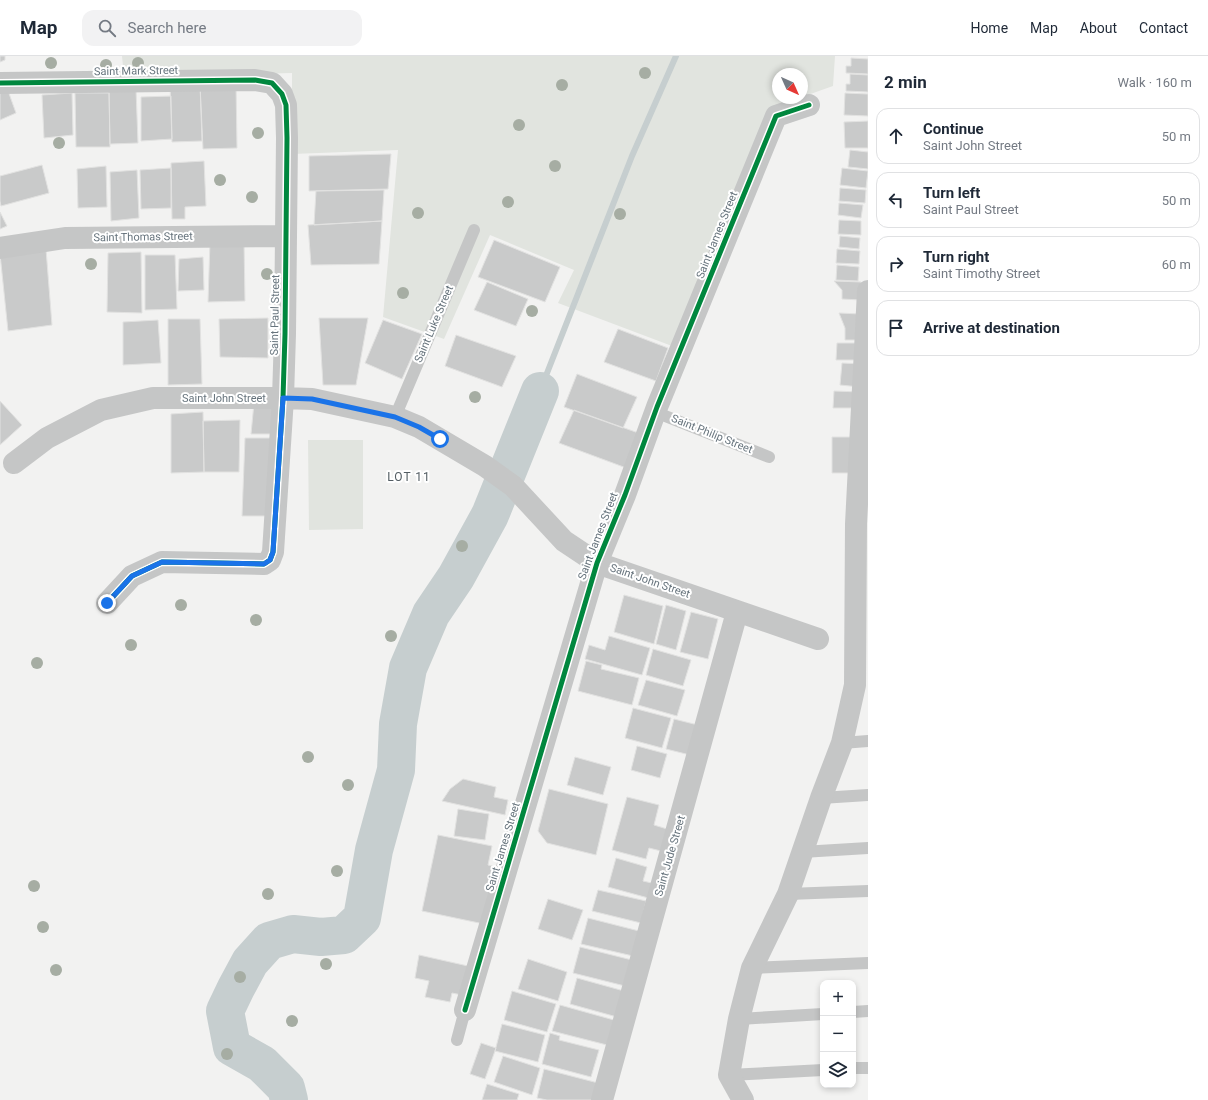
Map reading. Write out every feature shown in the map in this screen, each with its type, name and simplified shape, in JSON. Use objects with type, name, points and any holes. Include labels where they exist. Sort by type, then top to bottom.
[{"type":"street","name":"Saint Mark Street","points":[[0,83],[255,80],[272,83]]},
{"type":"street","name":"Saint Paul Street","points":[[107,603],[132,576],[162,562],[264,564],[270,560],[273,552],[283,398],[287,138],[286,105],[282,94],[272,83]]},
{"type":"street","name":"Saint James Street","points":[[465,1010],[597,562],[625,495],[655,412],[776,116],[809,105]]},
{"type":"street","name":"Saint Thomas Street","points":[[0,248],[65,238],[286,236]]},
{"type":"street","points":[[743,1100],[729,1075],[739,1019],[752,968],[788,894],[861,685],[862,524],[868,291]]},
{"type":"street","name":"Saint John Street","points":[[14,462],[47,438],[101,410],[153,398],[312,399],[395,417],[419,427],[486,466],[513,486],[564,541],[597,562],[818,639]]},
{"type":"street","name":"Saint Jude Street","points":[[602,1100],[737,612]]},
{"type":"lane","name":"Saint Luke Street","points":[[395,417],[474,230]]},
{"type":"lane","name":"Saint Philip Street","points":[[655,412],[769,457]]},
{"type":"lane","points":[[842,743],[868,741]]},
{"type":"lane","points":[[821,798],[868,795]]},
{"type":"lane","points":[[802,852],[868,848]]},
{"type":"lane","points":[[788,894],[868,891]]},
{"type":"lane","points":[[752,968],[868,963]]},
{"type":"lane","name":"Saint James Street","points":[[457,1040],[465,1010]]},
{"type":"lane","points":[[856,1012],[868,1011]]},
{"type":"lane","points":[[739,1019],[820,1014]]},
{"type":"lane","points":[[856,1068],[868,1068]]},
{"type":"lane","points":[[729,1075],[820,1070]]},
{"type":"shaded area","points":[[122,56],[835,56],[833,86],[808,95],[808,68],[772,68],[772,104],[795,104],[672,346],[558,303],[574,270],[490,235],[444,339],[383,317],[398,150],[292,154],[292,73],[124,77]]},
{"type":"shaded area","points":[[308,440],[363,440],[363,529],[309,530]]},
{"type":"building","points":[[0,56],[5,56],[5,60],[0,62]]},
{"type":"building","points":[[851,58],[868,59],[868,74],[846,73],[846,66],[851,66]]},
{"type":"building","points":[[850,74],[868,75],[868,92],[846,91],[846,84],[850,84]]},
{"type":"building","points":[[170,84],[200,84],[202,141],[172,142]]},
{"type":"building","points":[[200,84],[236,84],[237,148],[203,149]]},
{"type":"building","points":[[7,88],[16,113],[0,120],[0,91]]},
{"type":"building","points":[[136,89],[138,143],[110,144],[109,90]]},
{"type":"building","points":[[72,93],[73,135],[44,138],[42,95]]},
{"type":"building","points":[[75,93],[109,93],[110,147],[76,147]]},
{"type":"building","points":[[845,93],[868,94],[868,116],[844,115]]},
{"type":"building","points":[[171,96],[172,139],[141,141],[141,97]]},
{"type":"building","points":[[868,121],[868,148],[845,148],[844,122]]},
{"type":"building","points":[[850,150],[868,152],[868,169],[848,167]]},
{"type":"building","points":[[391,154],[388,189],[309,191],[309,156]]},
{"type":"building","points":[[204,161],[206,206],[185,207],[185,219],[172,219],[171,163]]},
{"type":"building","points":[[42,165],[49,193],[1,206],[0,176]]},
{"type":"building","points":[[106,166],[107,207],[78,208],[77,169]]},
{"type":"building","points":[[171,168],[171,208],[141,209],[140,170]]},
{"type":"building","points":[[842,168],[868,171],[866,188],[840,185]]},
{"type":"building","points":[[137,170],[139,218],[111,221],[110,172]]},
{"type":"building","points":[[840,188],[866,190],[865,203],[839,201]]},
{"type":"building","points":[[384,190],[382,221],[314,225],[316,191]]},
{"type":"building","points":[[839,203],[863,205],[861,218],[838,215]]},
{"type":"building","points":[[0,212],[7,226],[0,229]]},
{"type":"building","points":[[839,220],[861,221],[861,235],[838,234]]},
{"type":"building","points":[[382,221],[379,264],[311,265],[308,225]]},
{"type":"building","points":[[840,236],[860,238],[859,249],[839,247]]},
{"type":"building","points":[[494,240],[560,267],[545,302],[478,277]]},
{"type":"building","points":[[210,241],[244,241],[245,301],[208,302]]},
{"type":"building","points":[[46,249],[52,325],[8,331],[0,254]]},
{"type":"building","points":[[837,249],[860,251],[859,264],[836,263]]},
{"type":"building","points":[[141,252],[142,313],[107,312],[108,253]]},
{"type":"building","points":[[145,255],[175,255],[177,309],[145,310]]},
{"type":"building","points":[[203,257],[204,290],[178,291],[179,259]]},
{"type":"building","points":[[837,265],[859,267],[858,281],[836,280]]},
{"type":"building","points":[[834,281],[861,282],[861,300],[842,299],[842,290]]},
{"type":"building","points":[[487,282],[528,299],[516,326],[474,310]]},
{"type":"building","points":[[839,313],[860,314],[860,340],[845,340],[845,328]]},
{"type":"building","points":[[268,318],[268,358],[220,357],[219,319]]},
{"type":"building","points":[[319,318],[368,318],[356,385],[323,385]]},
{"type":"building","points":[[168,319],[200,319],[202,384],[168,385]]},
{"type":"building","points":[[158,320],[161,363],[123,365],[123,322]]},
{"type":"building","points":[[383,320],[422,334],[402,379],[365,363]]},
{"type":"building","points":[[618,329],[668,348],[656,381],[604,362]]},
{"type":"building","points":[[456,335],[516,356],[502,387],[445,366]]},
{"type":"building","points":[[837,343],[861,343],[860,360],[836,360]]},
{"type":"building","points":[[842,363],[862,364],[860,387],[840,385]]},
{"type":"building","points":[[577,374],[637,397],[623,428],[564,407]]},
{"type":"building","points":[[834,391],[859,392],[858,408],[833,408]]},
{"type":"building","points":[[0,401],[22,425],[0,445]]},
{"type":"building","points":[[279,402],[276,434],[251,434],[254,403]]},
{"type":"building","points":[[574,410],[644,435],[629,469],[559,443]]},
{"type":"building","points":[[203,412],[204,472],[171,473],[171,414]]},
{"type":"building","points":[[240,420],[239,472],[204,472],[203,421]]},
{"type":"building","points":[[832,437],[857,437],[856,473],[832,473]]},
{"type":"building","points":[[245,438],[278,438],[274,516],[242,516]]},
{"type":"building","points":[[624,595],[663,606],[654,644],[614,632]]},
{"type":"building","points":[[666,605],[686,611],[676,650],[656,644]]},
{"type":"building","points":[[691,612],[718,619],[708,659],[680,652]]},
{"type":"building","points":[[609,636],[650,648],[642,675],[585,659],[589,645],[605,650]]},
{"type":"building","points":[[653,649],[691,660],[683,686],[646,675]]},
{"type":"building","points":[[586,661],[602,665],[601,669],[639,678],[632,705],[578,691]]},
{"type":"building","points":[[646,680],[685,690],[677,716],[638,705]]},
{"type":"building","points":[[633,708],[671,718],[662,748],[625,738]]},
{"type":"building","points":[[674,719],[698,725],[690,755],[666,749]]},
{"type":"building","points":[[637,746],[667,754],[660,778],[631,770]]},
{"type":"building","points":[[575,757],[611,767],[603,795],[567,785]]},
{"type":"building","points":[[463,779],[496,787],[494,797],[508,800],[505,815],[442,801],[450,789]]},
{"type":"building","points":[[549,789],[608,804],[596,855],[547,843],[538,831]]},
{"type":"building","points":[[627,797],[659,805],[654,825],[667,829],[661,851],[649,848],[646,859],[612,850]]},
{"type":"building","points":[[458,809],[489,814],[485,840],[454,836]]},
{"type":"building","points":[[438,835],[492,846],[488,865],[496,867],[484,924],[422,911]]},
{"type":"building","points":[[616,858],[647,867],[643,881],[656,884],[652,899],[608,887]]},
{"type":"building","points":[[598,890],[646,901],[641,923],[592,911]]},
{"type":"building","points":[[548,899],[583,910],[572,940],[538,929]]},
{"type":"building","points":[[588,918],[639,931],[633,956],[581,944]]},
{"type":"building","points":[[580,947],[632,960],[625,986],[573,973]]},
{"type":"building","points":[[419,955],[468,966],[462,995],[452,993],[450,1002],[425,997],[429,981],[415,978]]},
{"type":"building","points":[[528,959],[567,972],[558,1001],[518,989]]},
{"type":"building","points":[[577,978],[624,991],[617,1017],[570,1004]]},
{"type":"building","points":[[512,991],[556,1004],[547,1032],[504,1020]]},
{"type":"building","points":[[560,1005],[614,1020],[607,1045],[552,1031]]},
{"type":"building","points":[[502,1024],[545,1035],[538,1062],[495,1051]]},
{"type":"building","points":[[550,1033],[560,1036],[559,1040],[599,1050],[591,1077],[542,1064]]},
{"type":"building","points":[[481,1043],[496,1048],[485,1079],[470,1074]]},
{"type":"building","points":[[503,1056],[540,1068],[532,1095],[494,1082]]},
{"type":"building","points":[[544,1069],[602,1084],[598,1100],[547,1100],[537,1098]]},
{"type":"building","points":[[487,1084],[519,1094],[517,1100],[482,1100]]},
{"type":"waterway","points":[[540,391],[632,156],[676,56]]},
{"type":"waterway","points":[[289,1100],[286,1088],[262,1064],[232,1047],[225,1011],[250,962],[269,941],[293,934],[321,937],[344,935],[362,918],[374,850],[396,770],[398,724],[408,668],[431,614],[456,577],[490,515],[540,391]]},
{"type":"cycle path","points":[[0,83],[255,80],[272,83],[282,94],[286,105],[285,334],[283,398],[273,552],[270,560],[264,564],[162,562],[132,576],[107,603]]},
{"type":"cycle path","points":[[465,1010],[597,563],[625,495],[657,407],[776,116],[809,105]]},
{"type":"district","name":"LOT 11","points":[[409,477]]},
{"type":"route","points":[[107,603],[132,576],[162,562],[264,564],[270,560],[273,552],[283,398],[312,399],[395,417],[419,427],[440,439]]}]
